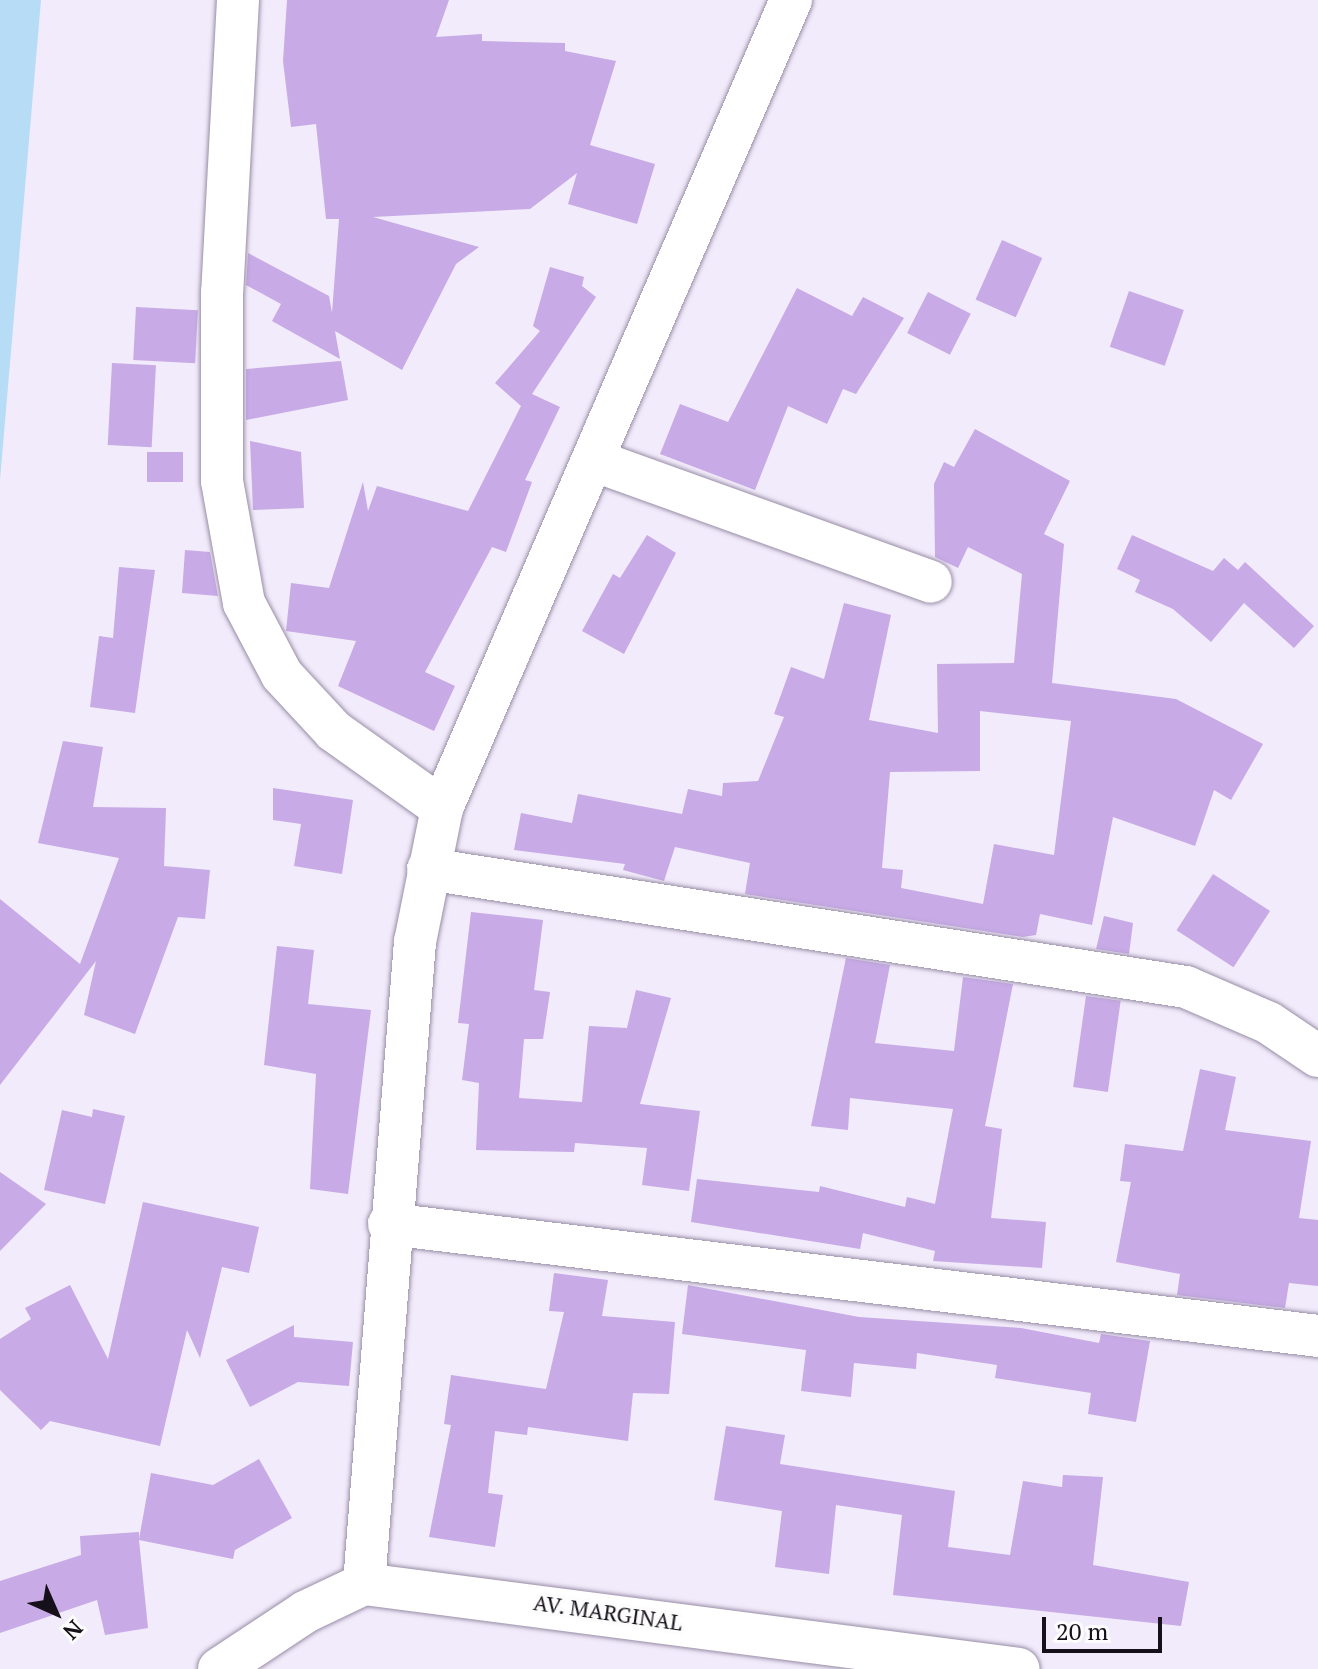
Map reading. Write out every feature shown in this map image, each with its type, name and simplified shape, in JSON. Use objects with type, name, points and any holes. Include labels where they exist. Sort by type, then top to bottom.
[{"type":"street","points":[[238,0],[222,292],[222,481],[240,588],[282,675],[334,731],[442,808]]},
{"type":"street","points":[[219,1669],[305,1612],[364,1584],[389,1224],[428,869],[442,808],[791,0]]},
{"type":"street","points":[[593,460],[931,582]]},
{"type":"street","points":[[428,869],[1186,987],[1269,1023],[1318,1056]]},
{"type":"street","points":[[389,1224],[1318,1336]]},
{"type":"street","name":"AV. MARGINAL","points":[[364,1584],[1019,1669]]},
{"type":"water","points":[[0,0],[41,0],[0,480]]},
{"type":"building","points":[[287,0],[449,0],[436,37],[482,34],[482,41],[565,43],[565,51],[616,61],[590,145],[655,164],[637,224],[568,204],[577,173],[530,209],[373,217],[479,247],[456,264],[402,370],[335,331],[340,359],[272,321],[281,304],[246,285],[248,253],[329,296],[332,313],[339,219],[326,219],[316,124],[291,127],[283,61]]},
{"type":"building","points":[[1002,240],[1042,258],[1016,317],[976,299]]},
{"type":"building","points":[[550,267],[584,277],[582,286],[596,297],[532,394],[560,407],[525,480],[532,482],[506,552],[492,547],[425,672],[455,686],[434,731],[338,686],[356,641],[286,631],[291,583],[329,588],[363,482],[368,511],[377,486],[468,511],[521,406],[495,383],[540,331],[533,326]]},
{"type":"building","points":[[797,288],[852,316],[863,297],[904,318],[856,394],[843,389],[827,424],[788,406],[755,490],[660,454],[680,404],[728,422]]},
{"type":"building","points":[[1129,291],[1184,310],[1165,366],[1110,347]]},
{"type":"building","points":[[928,292],[971,314],[950,355],[907,333]]},
{"type":"building","points":[[136,307],[198,310],[195,363],[133,360]]},
{"type":"building","points":[[341,361],[348,400],[246,420],[246,369]]},
{"type":"building","points":[[112,363],[156,365],[152,447],[108,445]]},
{"type":"building","points":[[975,429],[1070,481],[1044,534],[1064,544],[1052,683],[1176,699],[1263,744],[1231,800],[1214,790],[1195,846],[1113,817],[1092,925],[1040,914],[1036,935],[1023,937],[745,894],[750,863],[675,847],[664,881],[623,870],[625,864],[514,850],[521,813],[572,823],[578,794],[682,814],[688,789],[722,796],[723,783],[758,781],[784,717],[774,714],[791,667],[824,679],[844,603],[891,615],[869,720],[938,733],[937,664],[1014,663],[1022,574],[968,547],[958,568],[935,557],[934,484],[944,462],[954,467]],"holes":[[[980,711],[1071,721],[1054,855],[994,844],[983,904],[901,888],[903,870],[882,868],[890,772],[980,771]]]},
{"type":"building","points":[[250,441],[301,452],[304,508],[253,510]]},
{"type":"building","points":[[147,452],[183,452],[183,482],[147,482]]},
{"type":"building","points":[[647,535],[676,553],[624,654],[582,631],[613,574],[620,578]]},
{"type":"building","points":[[1132,535],[1213,571],[1224,558],[1238,570],[1245,562],[1314,626],[1294,648],[1244,603],[1211,642],[1173,609],[1135,592],[1140,580],[1117,569]]},
{"type":"building","points":[[185,550],[210,552],[218,596],[182,593]]},
{"type":"building","points":[[119,567],[155,570],[135,713],[90,707],[99,636],[113,638]]},
{"type":"building","points":[[63,741],[103,747],[93,807],[166,808],[164,866],[210,870],[205,919],[178,917],[135,1034],[84,1015],[96,961],[0,1085],[0,899],[80,964],[119,858],[38,843]]},
{"type":"building","points":[[273,788],[353,800],[342,874],[294,866],[301,824],[273,820]]},
{"type":"building","points":[[1213,874],[1270,911],[1234,967],[1177,930]]},
{"type":"building","points":[[471,912],[543,920],[534,990],[550,992],[543,1039],[524,1039],[519,1098],[582,1102],[589,1026],[627,1028],[636,990],[671,998],[640,1104],[700,1111],[689,1191],[642,1185],[647,1148],[575,1143],[574,1152],[476,1150],[479,1083],[462,1080],[469,1024],[458,1023]]},
{"type":"building","points":[[1104,916],[1133,923],[1129,954],[1096,949]]},
{"type":"building","points":[[277,946],[314,950],[308,1004],[371,1010],[348,1194],[310,1189],[316,1074],[264,1065]]},
{"type":"building","points":[[846,958],[890,965],[875,1043],[954,1051],[963,977],[1013,984],[985,1126],[1002,1129],[991,1218],[1046,1222],[1042,1268],[933,1261],[935,1251],[863,1233],[860,1249],[691,1222],[697,1179],[819,1192],[820,1186],[905,1207],[907,1197],[935,1204],[953,1109],[850,1098],[848,1130],[811,1126]]},
{"type":"building","points":[[1086,996],[1121,1001],[1108,1092],[1073,1087]]},
{"type":"building","points":[[1200,1069],[1236,1077],[1225,1130],[1311,1141],[1299,1218],[1318,1220],[1318,1286],[1289,1283],[1285,1308],[1177,1295],[1180,1274],[1116,1262],[1131,1182],[1120,1181],[1125,1144],[1183,1151]]},
{"type":"building","points":[[93,1109],[125,1116],[105,1204],[44,1190],[62,1110],[92,1117]]},
{"type":"building","points":[[0,1172],[46,1204],[0,1251]]},
{"type":"building","points":[[143,1202],[259,1227],[249,1273],[222,1267],[200,1358],[187,1330],[160,1446],[50,1421],[41,1430],[0,1390],[0,1339],[31,1319],[25,1308],[70,1285],[108,1359]]},
{"type":"building","points":[[554,1273],[608,1280],[602,1316],[675,1322],[669,1394],[633,1393],[628,1441],[528,1427],[527,1435],[495,1431],[488,1493],[503,1495],[495,1547],[429,1537],[451,1425],[444,1424],[451,1375],[546,1389],[564,1312],[549,1311]]},
{"type":"building","points":[[688,1285],[859,1317],[1021,1328],[1099,1343],[1101,1334],[1150,1341],[1136,1422],[1088,1414],[1091,1393],[995,1378],[997,1365],[917,1353],[916,1369],[854,1363],[851,1397],[801,1391],[806,1350],[682,1334]]},
{"type":"building","points":[[294,1325],[294,1337],[353,1342],[349,1386],[298,1382],[250,1407],[226,1360]]},
{"type":"building","points":[[726,1426],[785,1435],[780,1464],[955,1491],[948,1547],[1010,1555],[1023,1481],[1062,1487],[1063,1475],[1103,1477],[1093,1565],[1189,1582],[1181,1626],[893,1595],[902,1515],[836,1505],[829,1574],[775,1567],[782,1511],[714,1500]]},
{"type":"building","points":[[259,1459],[292,1518],[235,1550],[233,1559],[139,1540],[148,1628],[105,1635],[97,1600],[0,1633],[0,1581],[81,1555],[80,1536],[139,1532],[139,1539],[151,1473],[213,1485]]}]
